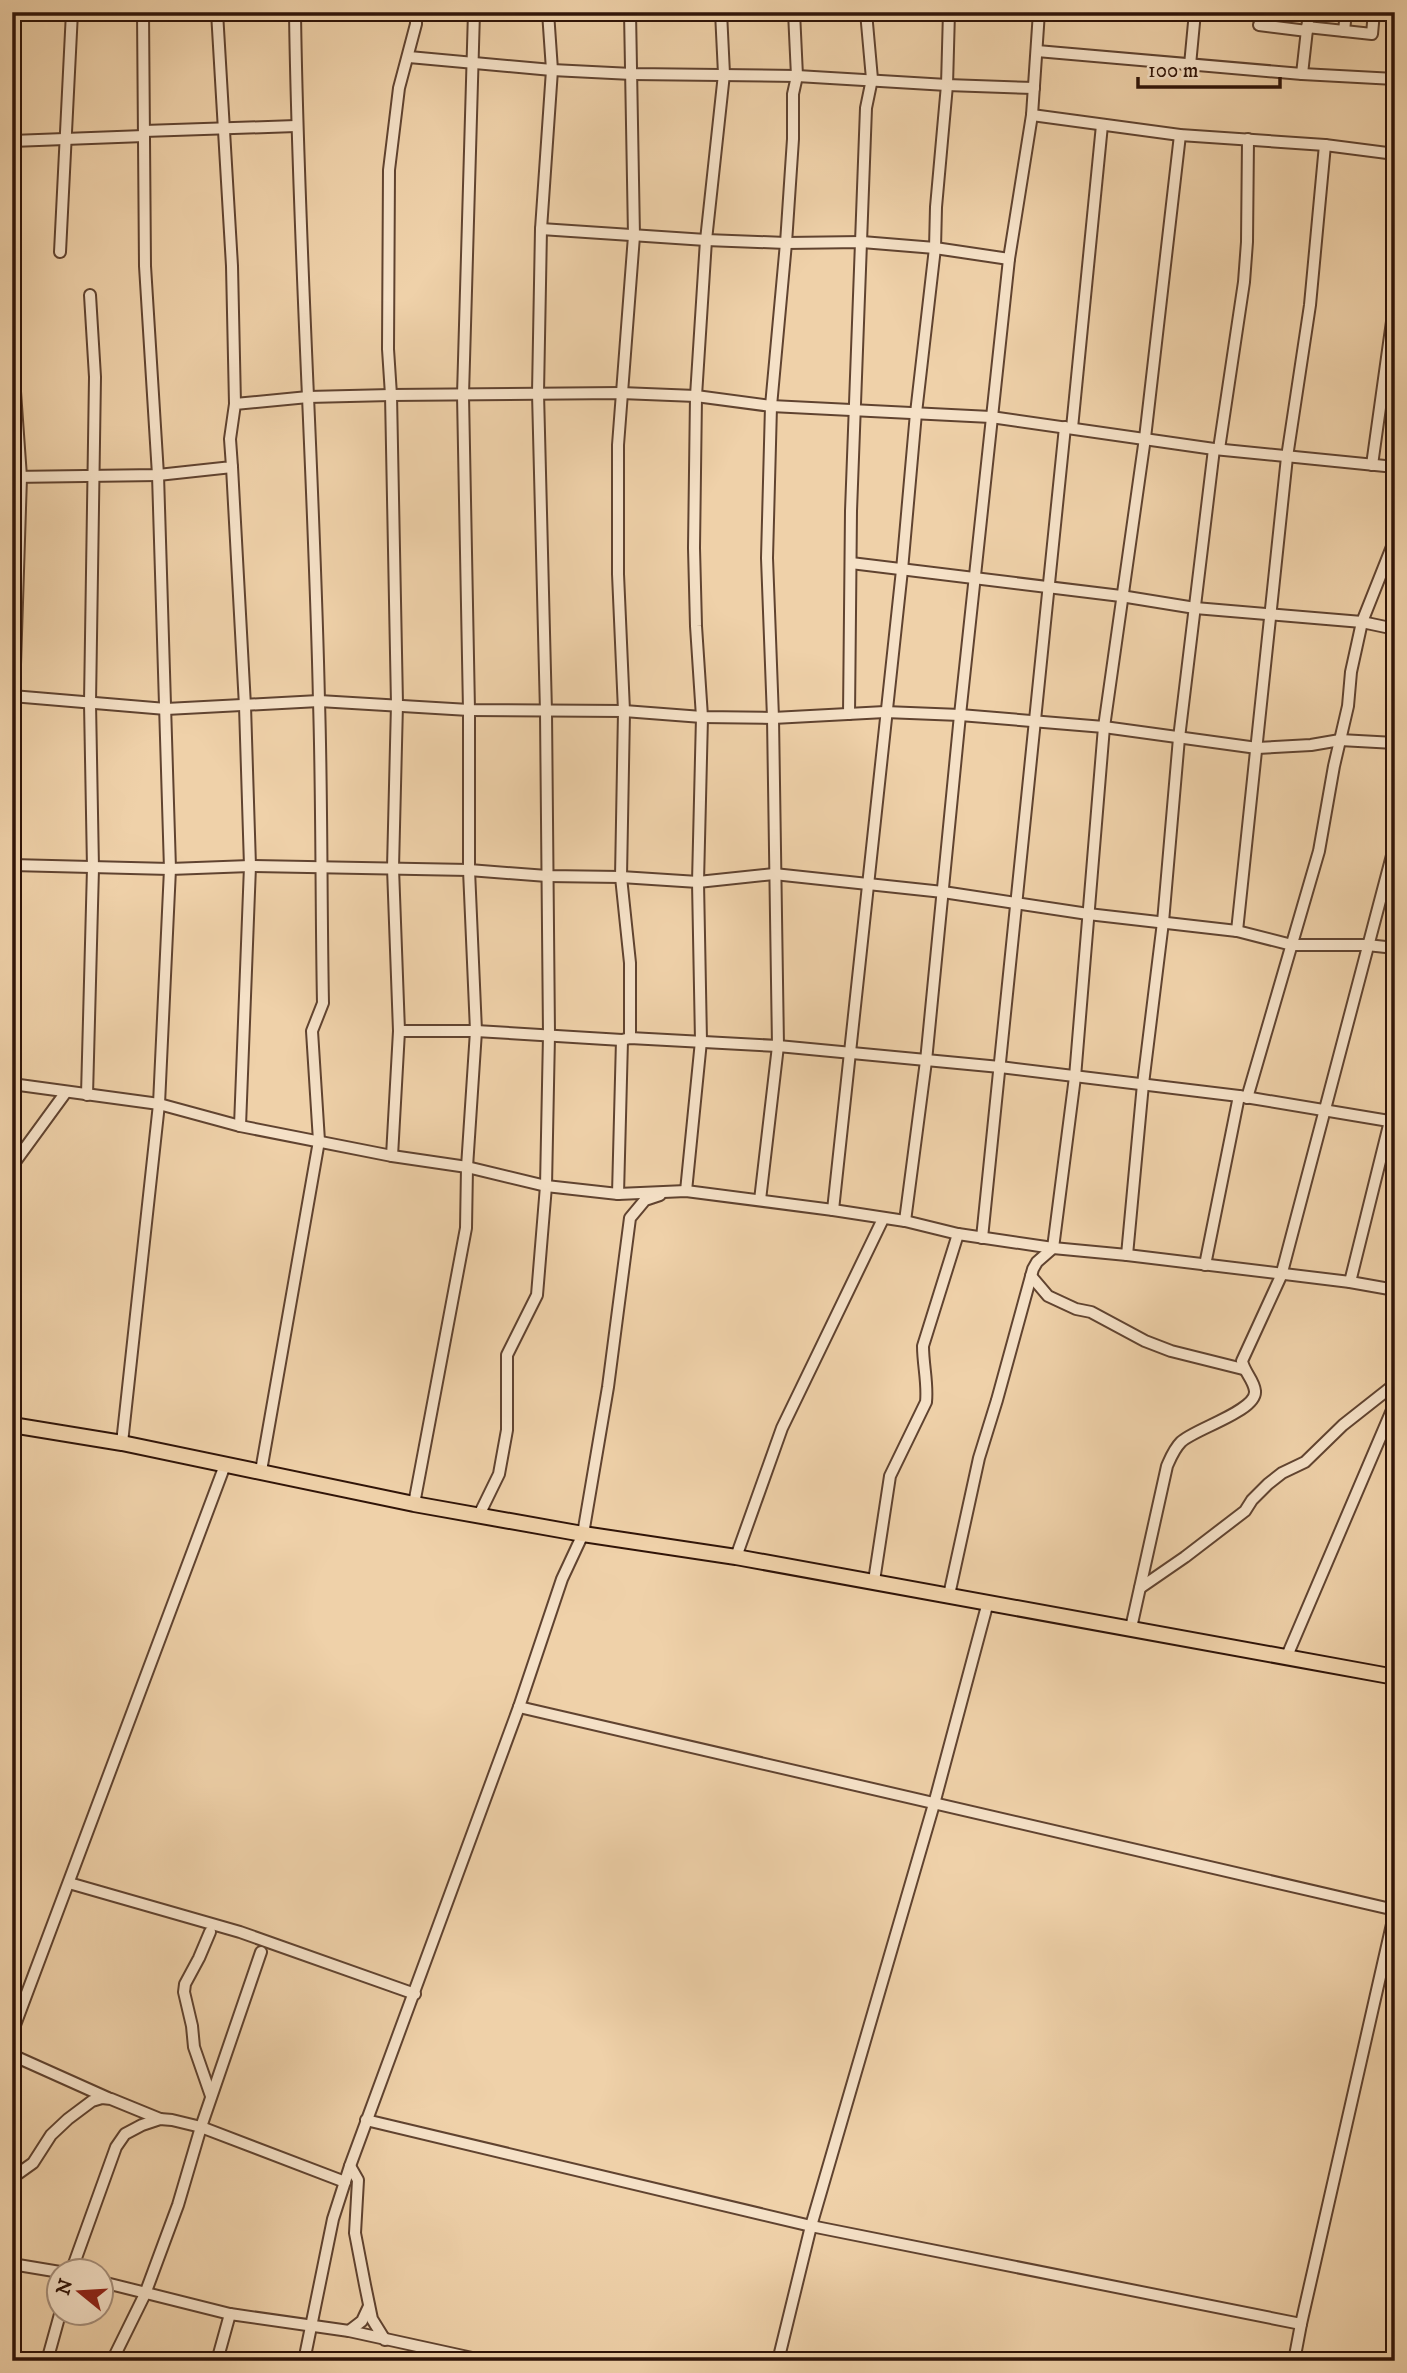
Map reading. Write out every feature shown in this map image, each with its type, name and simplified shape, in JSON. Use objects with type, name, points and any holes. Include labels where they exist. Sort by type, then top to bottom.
[{"type":"main road","points":[[12,1426],[122,1443],[414,1504],[874,1581],[1395,1676]]},
{"type":"street","points":[[60,252],[72,12]]},
{"type":"street","points":[[122,1443],[159,1104],[170,869],[158,475],[145,266],[143,12]]},
{"type":"street","points":[[217,12],[232,267],[235,404],[230,439],[246,706],[250,866],[240,1126]]},
{"type":"street","points":[[261,1471],[319,1140],[312,1031],[323,1003],[319,701],[309,397],[300,262],[295,12]]},
{"type":"street","points":[[392,1156],[400,1031],[393,869],[397,704],[388,349],[389,170],[399,89],[409,57],[416,12]]},
{"type":"street","points":[[414,1504],[466,1228],[476,1031],[469,870],[463,395],[474,12]]},
{"type":"street","points":[[479,1515],[499,1474],[507,1430],[507,1355],[537,1295],[546,1186],[549,1035],[546,712],[538,393],[541,229],[552,70],[548,12]]},
{"type":"street","points":[[618,1194],[630,963],[621,877],[624,711],[618,574],[618,445],[634,236],[630,12]]},
{"type":"street","points":[[686,1191],[701,1041],[698,882],[702,717],[694,561],[696,396],[706,240],[724,74],[721,12]]},
{"type":"street","points":[[760,1200],[778,1046],[768,558],[771,406],[786,243],[793,139],[793,94],[797,76],[794,12]]},
{"type":"street","points":[[849,713],[851,563],[866,108],[872,79],[866,12]]},
{"type":"street","points":[[833,1210],[935,248],[947,85],[949,12]]},
{"type":"street","points":[[905,1221],[926,1061],[1009,259],[1032,115],[1039,12]]},
{"type":"street","points":[[1190,65],[1195,12]]},
{"type":"street","points":[[1302,74],[1308,47],[1309,12]]},
{"type":"street","points":[[1345,31],[1346,12]]},
{"type":"street","points":[[1259,25],[1372,34],[1374,12]]},
{"type":"street","points":[[1037,51],[1302,74],[1395,79]]},
{"type":"street","points":[[409,57],[632,74],[797,76],[1034,88]]},
{"type":"street","points":[[1032,115],[1181,135],[1325,145],[1395,154]]},
{"type":"street","points":[[982,1238],[1037,722],[1048,588],[1102,125]]},
{"type":"street","points":[[12,141],[296,127]]},
{"type":"street","points":[[949,1595],[979,1458],[998,1400],[1031,1276],[1037,1262],[1053,1248],[1075,1077],[1104,727],[1144,438],[1181,135]]},
{"type":"street","points":[[1127,1255],[1143,1084],[1163,922],[1179,738],[1216,449],[1244,282],[1248,139]]},
{"type":"street","points":[[1237,931],[1287,457],[1310,305],[1325,145]]},
{"type":"street","points":[[541,229],[706,240],[862,242],[935,248],[1009,259]]},
{"type":"street","points":[[88,1095],[93,868],[90,704],[94,377],[90,295]]},
{"type":"street","points":[[1372,465],[1395,300]]},
{"type":"street","points":[[12,349],[17,477],[12,950]]},
{"type":"street","points":[[235,404],[309,397],[391,395],[621,393],[696,396],[771,406],[991,417],[1216,449],[1395,467]]},
{"type":"street","points":[[17,477],[158,475],[232,467]]},
{"type":"street","points":[[1205,1265],[1243,1097],[1319,851],[1362,622],[1395,539]]},
{"type":"street","points":[[851,563],[1121,596],[1195,608],[1362,622],[1395,629]]},
{"type":"street","points":[[13,696],[166,709],[319,701],[469,710],[624,711],[702,717],[773,718],[885,712],[1104,727],[1257,748],[1311,745],[1340,740],[1395,743]]},
{"type":"street","points":[[1131,1628],[1167,1466],[1174,1450],[1182,1440],[1250,1404],[1255,1397],[1255,1390],[1243,1369],[1242,1361],[1281,1276],[1395,844]]},
{"type":"street","points":[[14,865],[170,869],[250,866],[469,870],[698,882],[774,874],[943,892],[1088,914],[1237,931],[1292,945],[1367,945],[1395,948]]},
{"type":"street","points":[[400,1031],[476,1031],[778,1046],[1143,1084],[1243,1097],[1392,1122]]},
{"type":"street","points":[[12,1084],[159,1104],[240,1126],[392,1156],[467,1167],[546,1186],[618,1194],[686,1191],[760,1200],[905,1221],[982,1238],[1281,1276],[1350,1282],[1395,1290]]},
{"type":"street","points":[[14,1163],[66,1092]]},
{"type":"street","points":[[1350,1282],[1392,1122],[1395,1101]]},
{"type":"street","points":[[12,1148],[14,1163]]},
{"type":"street","points":[[304,2361],[332,2219],[519,1707],[562,1579],[583,1534],[608,1387],[630,1218],[646,1200],[671,1191]]},
{"type":"street","points":[[736,1557],[782,1427],[883,1219]]},
{"type":"street","points":[[874,1581],[890,1476],[926,1402],[928,1389],[923,1346],[958,1234]]},
{"type":"street","points":[[1031,1276],[1048,1296],[1076,1309],[1091,1312],[1145,1341],[1171,1351],[1243,1369]]},
{"type":"street","points":[[1140,1588],[1245,1511],[1268,1484],[1282,1473],[1305,1462],[1343,1425],[1395,1384]]},
{"type":"street","points":[[1287,1656],[1395,1403]]},
{"type":"street","points":[[12,2033],[225,1465]]},
{"type":"street","points":[[778,2361],[811,2226],[934,1804],[988,1602]]},
{"type":"street","points":[[519,1707],[1395,1910],[1294,2361]]},
{"type":"street","points":[[69,1883],[240,1932],[415,1994]]},
{"type":"street","points":[[210,1932],[185,1983],[184,1992],[194,2047],[211,2096]]},
{"type":"street","points":[[112,2361],[145,2294],[178,2205],[211,2096],[261,1952]]},
{"type":"street","points":[[12,2055],[160,2119],[201,2127],[345,2182]]},
{"type":"street","points":[[12,2178],[33,2162],[51,2135],[82,2108],[92,2101],[111,2099]]},
{"type":"street","points":[[76,2258],[116,2147],[125,2134],[160,2119]]},
{"type":"street","points":[[366,2120],[811,2226],[1301,2324]]},
{"type":"street","points":[[350,2166],[358,2180],[355,2233],[369,2306],[372,2319],[385,2340]]},
{"type":"street","points":[[12,2264],[46,2270]]},
{"type":"street","points":[[116,2287],[230,2314],[349,2332],[441,2356],[486,2361]]},
{"type":"street","points":[[349,2332],[362,2321],[369,2306]]},
{"type":"street","points":[[217,2361],[230,2314]]},
{"type":"street","points":[[47,2361],[56,2328]]}]
